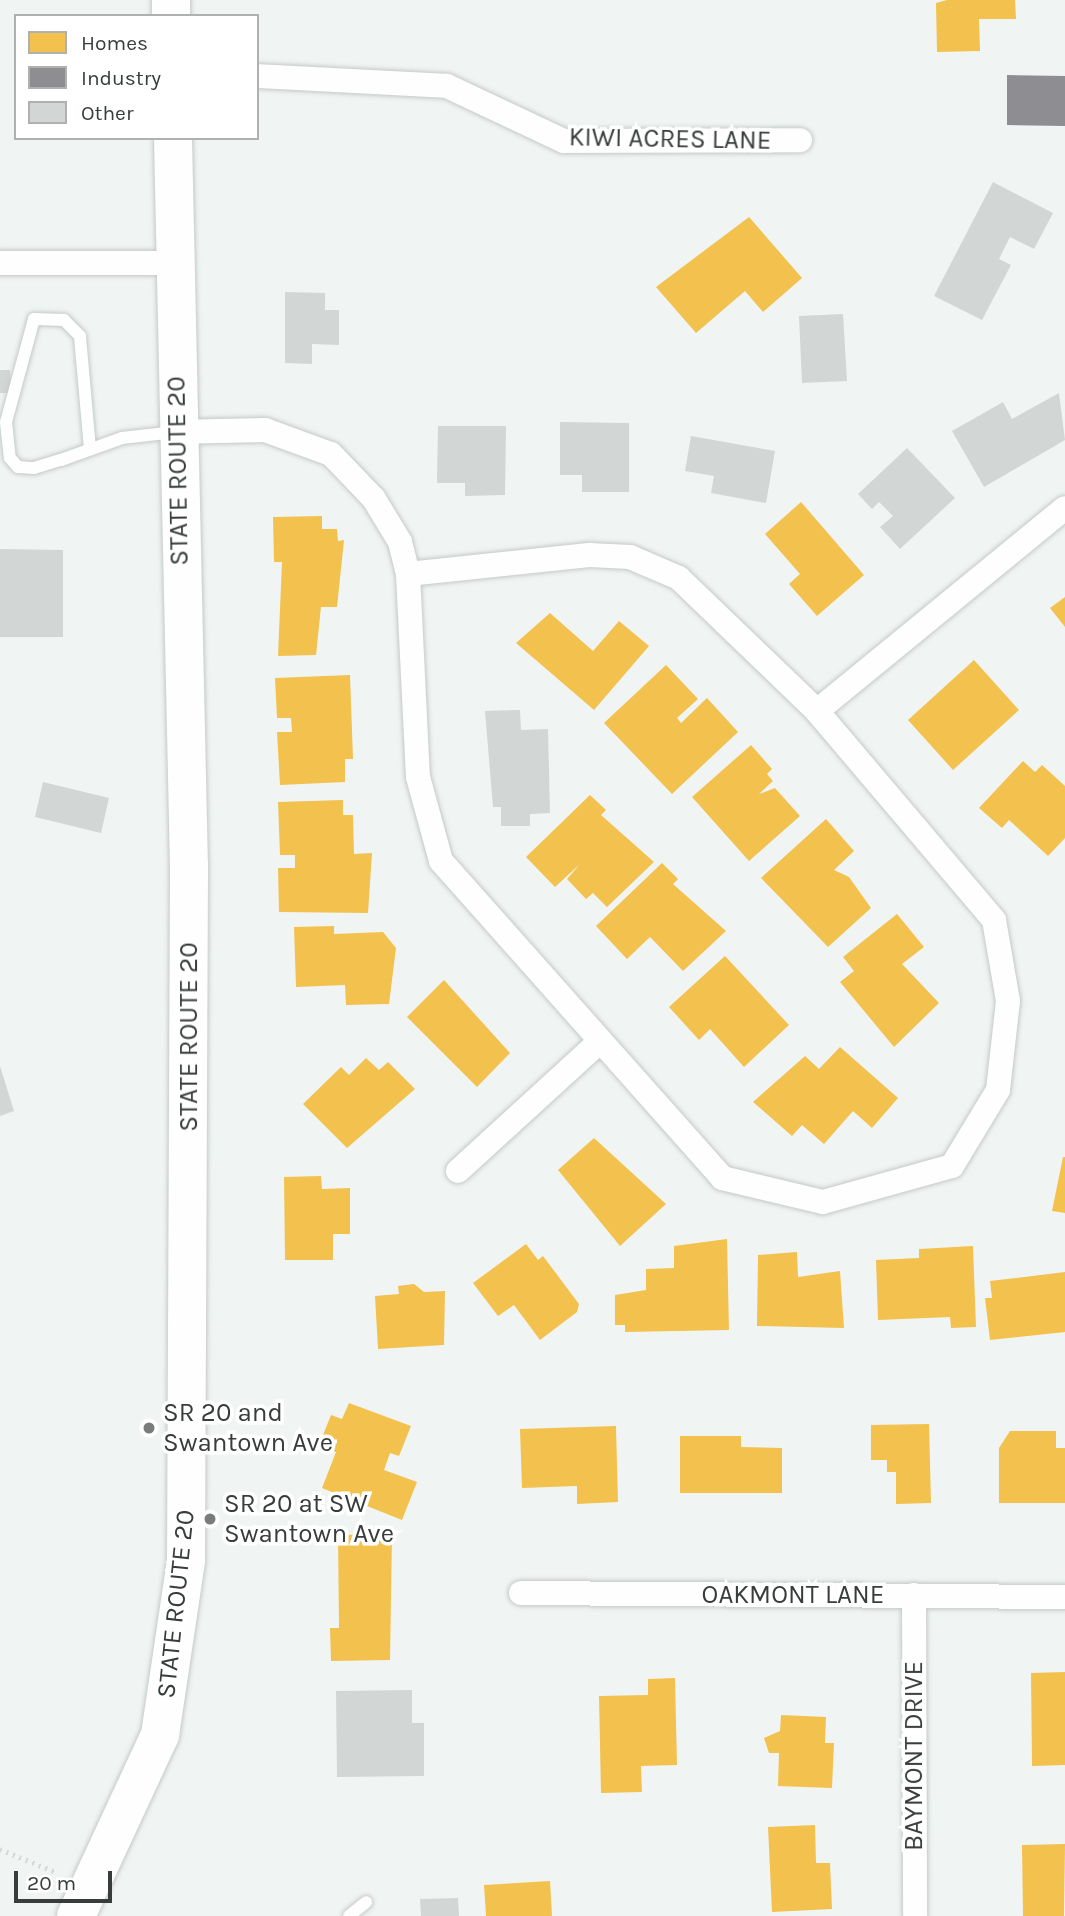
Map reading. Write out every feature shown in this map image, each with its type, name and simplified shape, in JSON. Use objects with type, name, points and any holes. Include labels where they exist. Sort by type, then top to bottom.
[{"type":"main road","name":"STATE ROUTE 20","points":[[85,1902],[160,1735],[186,1560],[189,867],[175,432],[176,263],[173,140]]},
{"type":"street","name":"KIWI ACRES LANE","points":[[259,76],[447,86],[564,141],[800,140]]},
{"type":"street","points":[[0,263],[176,263]]},
{"type":"street","points":[[175,432],[265,430],[331,454],[374,499],[400,542],[408,573],[418,776],[430,834],[441,861],[597,1044],[722,1178],[822,1202],[953,1166],[998,1090],[1008,1001],[994,920],[817,710],[678,578],[630,557],[589,555],[408,573]]},
{"type":"street","points":[[817,710],[1065,508]]},
{"type":"street","points":[[458,1171],[597,1044]]},
{"type":"street","name":"OAKMONT LANE","points":[[521,1593],[1065,1597]]},
{"type":"street","name":"BAYMONT DRIVE","points":[[914,1595],[915,1916]]},
{"type":"lane","points":[[90,449],[80,337],[64,320],[34,319],[6,422],[10,458],[33,468],[90,449],[175,432]]},
{"type":"lane","points":[[349,1916],[366,1902]]},
{"type":"path","points":[[0,1849],[85,1902]]},
{"type":"building: Homes","points":[[947,0],[1015,0],[1016,19],[979,19],[980,51],[937,52],[936,3]]},
{"type":"building: Homes","points":[[749,217],[802,278],[763,312],[745,291],[696,333],[656,287]]},
{"type":"building: Homes","points":[[801,502],[864,575],[817,616],[789,584],[800,574],[765,534]]},
{"type":"building: Homes","points":[[322,516],[322,529],[337,529],[338,541],[344,540],[337,607],[321,607],[316,655],[278,656],[282,562],[274,562],[273,517]]},
{"type":"building: Homes","points":[[1065,597],[1065,627],[1050,608]]},
{"type":"building: Homes","points":[[550,613],[593,651],[619,621],[649,646],[594,710],[516,643]]},
{"type":"building: Homes","points":[[974,660],[1019,710],[953,770],[908,720]]},
{"type":"building: Homes","points":[[666,665],[698,699],[677,718],[681,723],[707,698],[738,732],[672,794],[604,723]]},
{"type":"building: Homes","points":[[350,675],[353,759],[345,759],[345,782],[280,785],[277,732],[292,732],[291,718],[277,718],[275,678]]},
{"type":"building: Homes","points":[[751,745],[772,769],[767,774],[773,781],[759,794],[775,788],[800,816],[749,861],[692,797]]},
{"type":"building: Homes","points":[[1023,761],[1035,772],[1042,765],[1065,786],[1065,838],[1048,856],[1009,820],[1002,828],[979,808]]},
{"type":"building: Homes","points":[[590,795],[606,810],[601,815],[654,862],[607,907],[593,893],[586,899],[567,879],[580,864],[555,887],[526,857]]},
{"type":"building: Homes","points":[[343,800],[343,815],[353,815],[354,854],[372,853],[368,913],[279,912],[278,868],[295,868],[295,855],[280,855],[278,802]]},
{"type":"building: Homes","points":[[826,819],[854,851],[834,870],[849,877],[871,908],[828,947],[761,878]]},
{"type":"building: Homes","points":[[662,863],[678,879],[673,884],[726,931],[683,971],[650,937],[627,959],[596,926]]},
{"type":"building: Homes","points":[[897,914],[924,947],[902,964],[939,1003],[894,1047],[840,982],[854,971],[843,957]]},
{"type":"building: Homes","points":[[334,926],[334,934],[383,932],[396,948],[389,1004],[346,1005],[345,985],[296,987],[294,927]]},
{"type":"building: Homes","points":[[725,956],[789,1025],[744,1067],[710,1029],[699,1040],[669,1007]]},
{"type":"building: Homes","points":[[444,980],[510,1053],[477,1087],[407,1017]]},
{"type":"building: Homes","points":[[840,1047],[898,1098],[872,1128],[853,1111],[824,1144],[802,1125],[792,1136],[753,1102],[805,1056],[819,1069]]},
{"type":"building: Homes","points":[[366,1058],[379,1070],[388,1062],[415,1089],[347,1148],[303,1104],[341,1067],[349,1075]]},
{"type":"building: Homes","points":[[594,1138],[666,1204],[620,1246],[558,1170]]},
{"type":"building: Homes","points":[[1065,1157],[1065,1213],[1052,1211]]},
{"type":"building: Homes","points":[[321,1176],[322,1189],[350,1188],[350,1234],[333,1234],[333,1260],[285,1260],[284,1177]]},
{"type":"building: Homes","points":[[727,1239],[729,1330],[625,1332],[625,1325],[615,1325],[615,1295],[646,1290],[646,1269],[674,1268],[674,1246]]},
{"type":"building: Homes","points":[[526,1244],[538,1260],[543,1256],[579,1304],[577,1312],[540,1340],[514,1305],[498,1316],[473,1283]]},
{"type":"building: Homes","points":[[973,1246],[976,1327],[951,1328],[950,1317],[878,1320],[876,1260],[919,1258],[919,1249]]},
{"type":"building: Homes","points":[[797,1252],[798,1277],[840,1271],[844,1328],[757,1326],[758,1255]]},
{"type":"building: Homes","points":[[1065,1272],[1065,1332],[990,1340],[985,1298],[992,1298],[990,1281]]},
{"type":"building: Homes","points":[[414,1284],[424,1292],[445,1291],[444,1345],[378,1349],[375,1296],[399,1294],[398,1286]]},
{"type":"building: Homes","points":[[349,1403],[411,1426],[399,1456],[390,1453],[384,1470],[417,1482],[402,1520],[322,1488],[336,1452],[319,1445],[331,1415],[342,1419]]},
{"type":"building: Homes","points":[[929,1424],[931,1503],[896,1504],[896,1472],[887,1472],[887,1460],[871,1460],[871,1425]]},
{"type":"building: Homes","points":[[616,1426],[618,1502],[577,1504],[577,1486],[522,1488],[520,1429]]},
{"type":"building: Homes","points":[[1010,1431],[1056,1431],[1056,1448],[1065,1448],[1065,1503],[999,1503],[999,1448]]},
{"type":"building: Homes","points":[[680,1436],[741,1436],[741,1447],[782,1448],[782,1493],[680,1493]]},
{"type":"building: Homes","points":[[392,1534],[390,1660],[331,1661],[330,1628],[339,1628],[338,1535]]},
{"type":"building: Homes","points":[[1065,1672],[1065,1765],[1032,1766],[1031,1673]]},
{"type":"building: Homes","points":[[675,1678],[677,1765],[641,1766],[642,1792],[601,1793],[599,1696],[648,1695],[648,1679]]},
{"type":"building: Homes","points":[[781,1715],[826,1717],[825,1743],[834,1743],[832,1788],[778,1786],[779,1753],[769,1753],[764,1738],[780,1731]]},
{"type":"building: Homes","points":[[815,1825],[816,1863],[830,1863],[832,1909],[772,1912],[768,1827]]},
{"type":"building: Homes","points":[[1065,1844],[1064,1916],[1023,1916],[1022,1845]]},
{"type":"building: Homes","points":[[550,1881],[552,1916],[486,1916],[484,1885]]},
{"type":"building: Industry","points":[[1007,75],[1065,76],[1065,126],[1007,125]]},
{"type":"building: Other","points":[[993,182],[1053,213],[1034,249],[1010,237],[999,259],[1011,265],[982,320],[934,296]]},
{"type":"building: Other","points":[[285,292],[325,293],[325,310],[339,310],[339,345],[312,344],[312,364],[285,363]]},
{"type":"building: Other","points":[[843,314],[847,381],[802,383],[799,316]]},
{"type":"building: Other","points":[[0,370],[10,370],[11,393],[0,393]]},
{"type":"building: Other","points":[[1059,393],[1065,440],[984,487],[952,431],[1003,402],[1012,419]]},
{"type":"building: Other","points":[[560,422],[629,423],[629,492],[582,492],[582,475],[560,475]]},
{"type":"building: Other","points":[[438,426],[506,426],[505,495],[465,496],[465,483],[437,483]]},
{"type":"building: Other","points":[[691,436],[775,451],[766,503],[711,493],[714,476],[685,471]]},
{"type":"building: Other","points":[[907,448],[955,498],[900,549],[880,527],[893,516],[879,502],[872,509],[858,494]]},
{"type":"building: Other","points":[[0,549],[63,550],[63,637],[0,637]]},
{"type":"building: Other","points":[[520,710],[521,730],[548,729],[550,813],[530,814],[530,826],[501,826],[501,807],[493,807],[485,711]]},
{"type":"building: Other","points":[[43,782],[109,798],[101,833],[35,817]]},
{"type":"building: Other","points":[[0,1066],[14,1111],[0,1116]]},
{"type":"building: Other","points":[[412,1690],[412,1723],[424,1723],[424,1776],[337,1777],[336,1691]]},
{"type":"building: Other","points":[[458,1898],[459,1916],[421,1916],[420,1899]]},
{"type":"place","name":"SR 20 and Swantown Ave","points":[[149,1428]]},
{"type":"place","name":"SR 20 at SW Swantown Ave","points":[[210,1519]]}]
